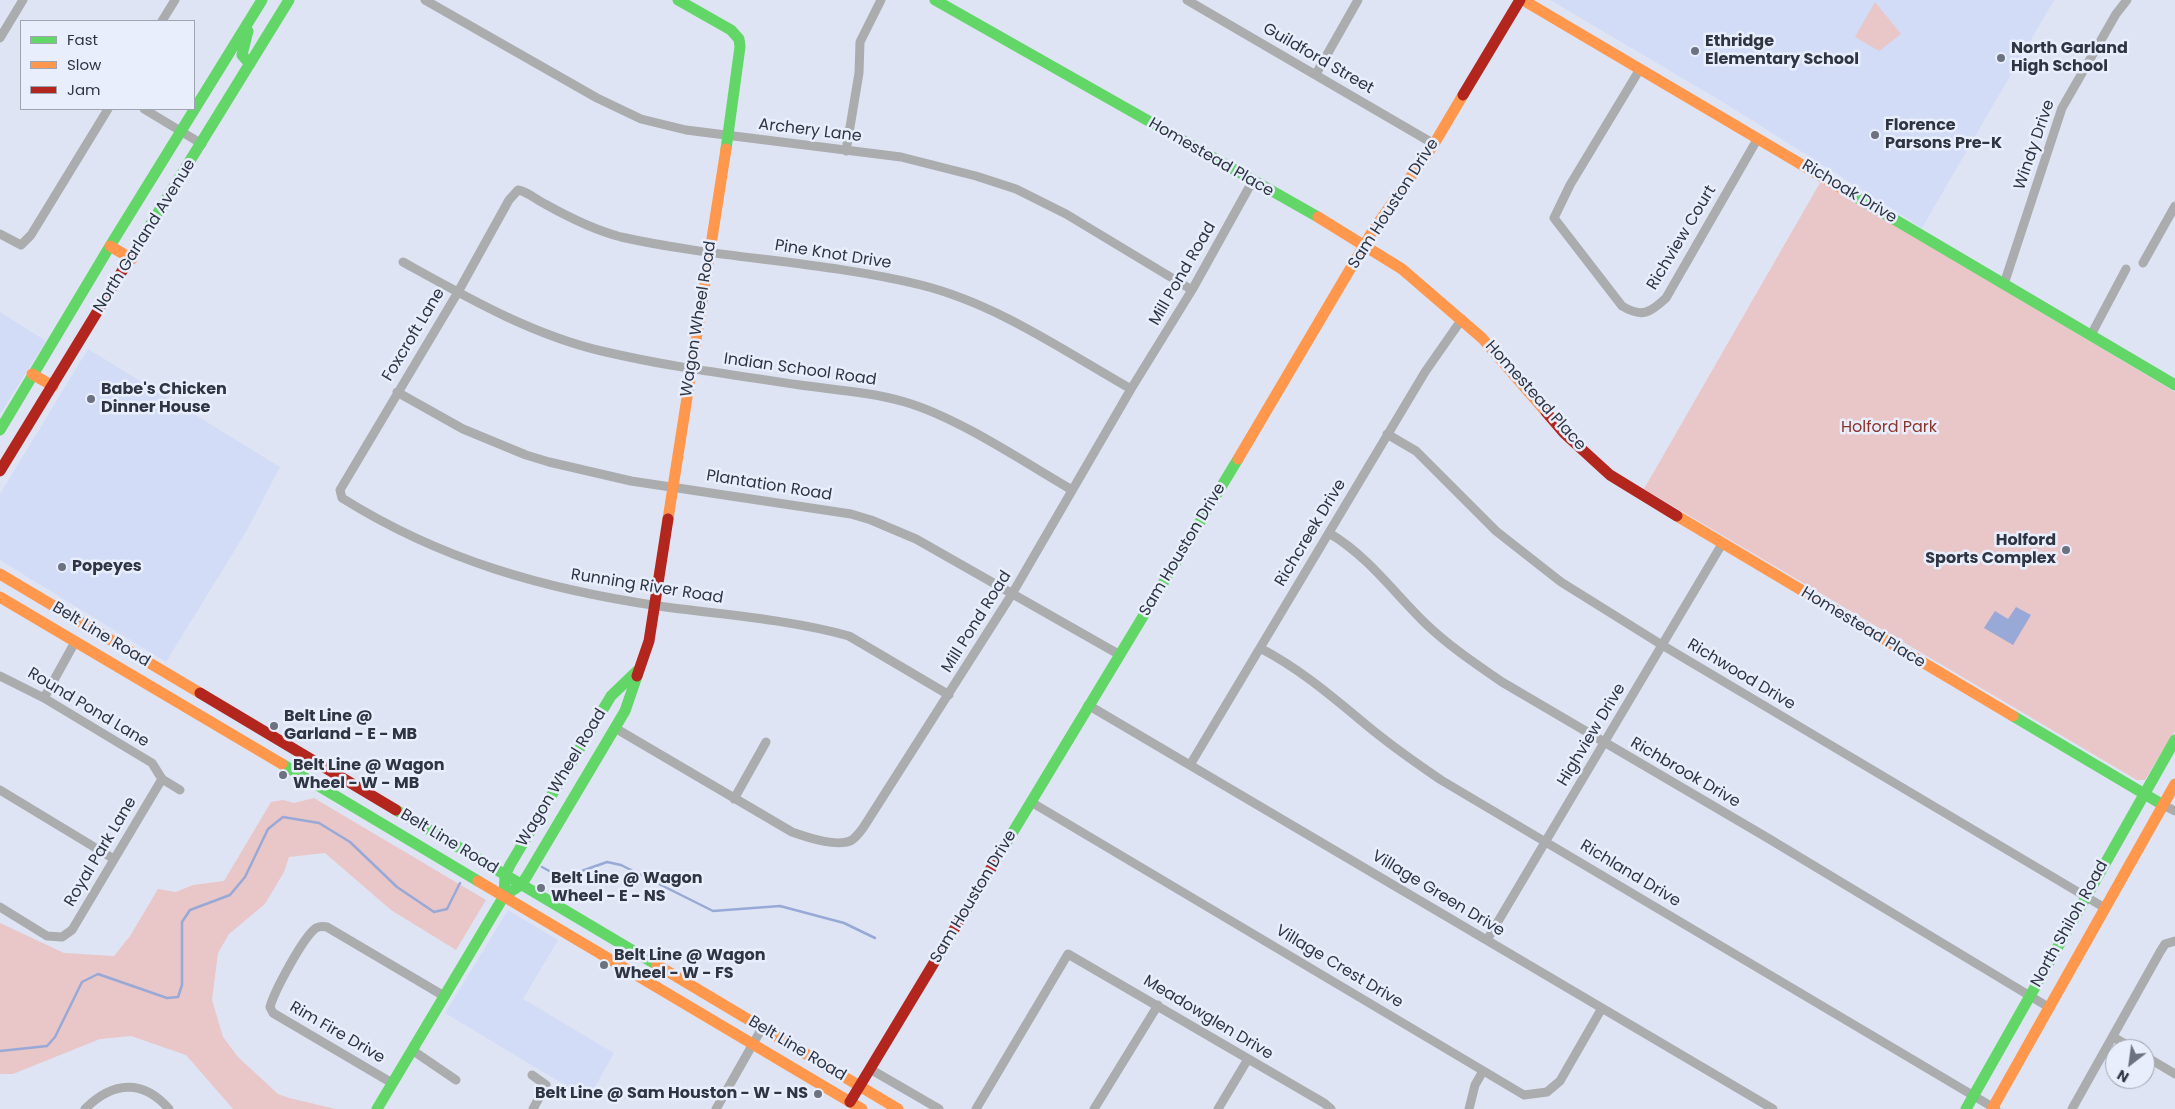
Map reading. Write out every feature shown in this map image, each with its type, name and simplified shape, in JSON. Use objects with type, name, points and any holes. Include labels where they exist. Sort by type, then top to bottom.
[{"type":"street","points":[[0,38],[23,0]]},
{"type":"street","points":[[163,20],[175,0]]},
{"type":"street","name":"North Garland Avenue","points":[[0,430],[32,374],[262,0]]},
{"type":"street","name":"North Garland Avenue","points":[[0,471],[289,0]]},
{"type":"street","name":"Archery Lane","points":[[425,0],[623,112],[667,127],[901,157],[1016,189],[1066,214],[1192,290]]},
{"type":"street","name":"Wagon Wheel Road","points":[[377,1109],[504,896],[521,885],[625,711],[649,641],[709,252],[720,194],[738,60],[739,38],[730,30],[678,0]]},
{"type":"street","points":[[846,151],[859,73],[860,42],[881,0]]},
{"type":"street","name":"Homestead Place","points":[[935,0],[1364,245],[1414,278],[1462,319],[1508,366],[1535,401],[1564,433],[1610,474],[1722,544],[2163,805]]},
{"type":"street","name":"Guildford Street","points":[[1187,0],[1434,144]]},
{"type":"street","points":[[1316,74],[1358,0]]},
{"type":"street","name":"Richoak Drive","points":[[1522,0],[2175,385]]},
{"type":"street","name":"Sam Houston Drive","points":[[850,1102],[1120,655],[1364,245],[1386,210],[1434,144],[1522,0]]},
{"type":"street","name":"Windy Drive","points":[[2004,284],[2065,102],[2116,14],[2128,0]]},
{"type":"street","points":[[250,64],[242,55],[252,17]]},
{"type":"street","name":"Richview Court","points":[[1640,69],[1570,185],[1554,218],[1619,302],[1629,310],[1639,314],[1653,310],[1666,298],[1758,138]]},
{"type":"street","points":[[0,234],[21,245],[32,235],[107,110]]},
{"type":"street","points":[[146,110],[202,144]]},
{"type":"street","name":"Mill Pond Road","points":[[615,728],[792,832],[810,838],[842,843],[852,839],[863,828],[1012,594],[1131,389],[1192,290],[1252,182]]},
{"type":"street","name":"Pine Knot Drive","points":[[518,190],[529,194],[588,227],[620,236],[709,252],[855,272],[922,286],[995,312],[1131,389]]},
{"type":"street","name":"Foxcroft Lane","points":[[342,498],[340,490],[458,292],[509,200],[518,190]]},
{"type":"street","points":[[2143,263],[2174,210]]},
{"type":"street","points":[[110,246],[132,258]]},
{"type":"street","name":"Indian School Road","points":[[403,262],[497,312],[570,343],[692,369],[872,395],[905,402],[935,414],[976,435],[1072,490]]},
{"type":"street","points":[[2091,335],[2126,269]]},
{"type":"street","name":"Richcreek Drive","points":[[1190,765],[1387,434],[1439,349],[1462,319]]},
{"type":"street","points":[[32,374],[52,386]]},
{"type":"street","name":"Plantation Road","points":[[397,392],[463,429],[526,455],[599,475],[851,514],[871,520],[916,540],[1120,655]]},
{"type":"street","name":"Richwood Drive","points":[[1387,434],[1416,451],[1496,531],[1561,582],[1662,645],[2105,908]]},
{"type":"street","name":"Running River Road","points":[[342,498],[413,538],[492,569],[568,590],[656,605],[805,625],[849,636],[949,695]]},
{"type":"street","name":"Richbrook Drive","points":[[1329,533],[1357,552],[1427,625],[1460,652],[1502,682],[1774,842],[2050,1008]]},
{"type":"street","name":"Highview Drive","points":[[1487,940],[1722,544]]},
{"type":"street","name":"Belt Line Road","points":[[0,574],[898,1109]]},
{"type":"street","name":"Belt Line Road","points":[[0,597],[862,1109]]},
{"type":"street","points":[[44,698],[85,626]]},
{"type":"street","name":"Richland Drive","points":[[1260,648],[1290,664],[1312,680],[1413,761],[1441,780],[1994,1108]]},
{"type":"street","name":"Wagon Wheel Road","points":[[504,896],[505,876],[598,718],[612,696],[639,669]]},
{"type":"street","name":"Round Pond Lane","points":[[0,676],[44,698],[152,763],[162,779],[180,790]]},
{"type":"street","points":[[183,706],[193,690]]},
{"type":"street","name":"Village Green Drive","points":[[1088,706],[1773,1109]]},
{"type":"street","points":[[598,718],[615,728]]},
{"type":"street","points":[[251,747],[260,730]]},
{"type":"street","name":"North Shiloh Road","points":[[1966,1109],[2175,740]]},
{"type":"street","points":[[734,799],[766,742]]},
{"type":"street","name":"Royal Park Lane","points":[[0,907],[47,936],[62,937],[72,930],[162,779]]},
{"type":"street","name":"North Shiloh Road","points":[[1994,1108],[2175,784]]},
{"type":"street","points":[[0,790],[114,858]]},
{"type":"street","name":"Village Crest Drive","points":[[1031,802],[1524,1095],[1547,1092],[1560,1081],[1602,1008]]},
{"type":"street","points":[[2163,805],[2175,811]]},
{"type":"street","points":[[535,824],[552,834]]},
{"type":"street","name":"Rim Fire Drive","points":[[392,1083],[273,1013],[270,1007],[272,998],[310,933],[320,926],[336,932],[444,996]]},
{"type":"street","points":[[2072,1109],[2160,952],[2165,944],[2173,941]]},
{"type":"street","points":[[624,968],[633,952]]},
{"type":"street","name":"Meadowglen Drive","points":[[976,1109],[1068,954],[1158,1005],[1324,1103],[1331,1109]]},
{"type":"street","points":[[1094,1109],[1158,1005]]},
{"type":"street","points":[[717,1109],[762,1028]]},
{"type":"street","points":[[2113,1037],[2116,1039]]},
{"type":"street","points":[[412,1050],[456,1080]]},
{"type":"street","points":[[1218,1109],[1248,1059]]},
{"type":"street","points":[[2155,1062],[2175,1074]]},
{"type":"street","points":[[870,1069],[939,1109]]},
{"type":"street","points":[[1469,1109],[1476,1085],[1484,1071]]},
{"type":"street","points":[[532,1075],[546,1085],[533,1109]]},
{"type":"street","points":[[86,1108],[108,1092],[118,1088],[135,1086],[151,1093],[169,1109]]},
{"type":"shaded area","name":"Florence Parsons Pre-K","points":[[1550,0],[2054,0],[1922,228],[1723,102]]},
{"type":"shaded area","points":[[0,312],[46,341],[0,414]]},
{"type":"shaded area","points":[[88,349],[280,467],[247,530],[166,662],[0,560],[0,494]]},
{"type":"shaded area","points":[[508,910],[558,940],[523,999],[614,1053],[588,1099],[445,1013]]},
{"type":"green space","points":[[1875,2],[1901,34],[1879,51],[1855,37]]},
{"type":"green space","name":"Holford Park","points":[[1821,181],[2175,392],[2175,731],[2145,780],[2137,780],[1644,489]]},
{"type":"green space","points":[[314,798],[486,900],[456,950],[391,910],[325,853],[289,857],[284,872],[265,904],[229,934],[218,953],[212,1000],[223,1037],[238,1057],[278,1094],[336,1109],[233,1109],[186,1055],[131,1036],[100,1039],[13,1074],[0,1074],[0,923],[64,953],[114,956],[130,936],[158,889],[176,892],[193,885],[224,881],[271,802],[283,800],[294,803]]},
{"type":"water","points":[[2016,607],[2031,615],[2013,645],[1984,628],[1995,611],[2008,619]]},
{"type":"waterway","points":[[0,1051],[47,1046],[55,1037],[82,982],[98,974],[167,998],[178,997],[182,985],[182,922],[190,910],[230,895],[245,877],[268,829],[283,817],[319,823],[350,842],[397,887],[434,912],[447,909],[460,883]]},
{"type":"waterway","points":[[542,867],[562,878],[607,862],[621,865],[713,911],[780,906],[844,923],[875,938]]},
{"type":"traffic: fast","points":[[195,108],[262,0]]},
{"type":"traffic: fast","points":[[138,245],[289,0]]},
{"type":"traffic: fast","points":[[678,0],[731,30],[739,39],[740,47],[726,149]]},
{"type":"traffic: fast","points":[[935,0],[1318,217]]},
{"type":"traffic: fast","points":[[248,31],[242,55],[250,64]]},
{"type":"traffic: fast","points":[[0,430],[194,110]]},
{"type":"traffic: fast","points":[[1848,192],[2175,385]]},
{"type":"traffic: fast","points":[[993,865],[1238,459]]},
{"type":"traffic: fast","points":[[504,896],[505,876],[510,865],[611,696],[637,671]]},
{"type":"traffic: fast","points":[[377,1109],[504,896],[521,885],[527,876],[625,711],[637,676]]},
{"type":"traffic: fast","points":[[2013,716],[2163,805]]},
{"type":"traffic: fast","points":[[1966,1109],[2175,740]]},
{"type":"traffic: fast","points":[[282,764],[478,881]]},
{"type":"traffic: fast","points":[[396,810],[657,965]]},
{"type":"traffic: slow","points":[[1523,0],[1848,192]]},
{"type":"traffic: slow","points":[[1238,459],[1372,232],[1434,144],[1463,95]]},
{"type":"traffic: slow","points":[[668,519],[726,149]]},
{"type":"traffic: slow","points":[[1318,217],[1402,269],[1482,338],[1546,412]]},
{"type":"traffic: slow","points":[[110,246],[132,259]]},
{"type":"traffic: slow","points":[[32,374],[53,386]]},
{"type":"traffic: slow","points":[[1677,516],[2013,716]]},
{"type":"traffic: slow","points":[[0,574],[200,693]]},
{"type":"traffic: slow","points":[[0,597],[282,764]]},
{"type":"traffic: slow","points":[[1992,1109],[2175,784]]},
{"type":"traffic: slow","points":[[478,881],[862,1109]]},
{"type":"traffic: slow","points":[[657,965],[898,1109]]},
{"type":"traffic: jam","points":[[1463,95],[1520,0]]},
{"type":"traffic: jam","points":[[0,471],[138,245]]},
{"type":"traffic: jam","points":[[1546,412],[1564,433],[1610,475],[1677,516]]},
{"type":"traffic: jam","points":[[637,676],[649,641],[668,519]]},
{"type":"traffic: jam","points":[[200,693],[396,810]]},
{"type":"traffic: jam","points":[[850,1102],[993,865]]},
{"type":"place","name":"Ethridge Elementary School","points":[[1695,51]]},
{"type":"place","name":"North Garland High School","points":[[2001,58]]},
{"type":"place","name":"Florence Parsons Pre-K","points":[[1875,135]]},
{"type":"place","name":"Babe's Chicken Dinner House","points":[[91,399]]},
{"type":"place","name":"Holford Sports Complex","points":[[2066,550]]},
{"type":"place","name":"Popeyes","points":[[62,567]]},
{"type":"place","name":"Belt Line @ Garland - E - MB","points":[[274,726]]},
{"type":"place","name":"Belt Line @ Wagon Wheel - W - MB","points":[[283,775]]},
{"type":"place","name":"Belt Line @ Wagon Wheel - E - NS","points":[[541,888]]},
{"type":"place","name":"Belt Line @ Wagon Wheel - W - FS","points":[[604,965]]},
{"type":"place","name":"Belt Line @ Sam Houston - W - NS","points":[[818,1094]]}]
